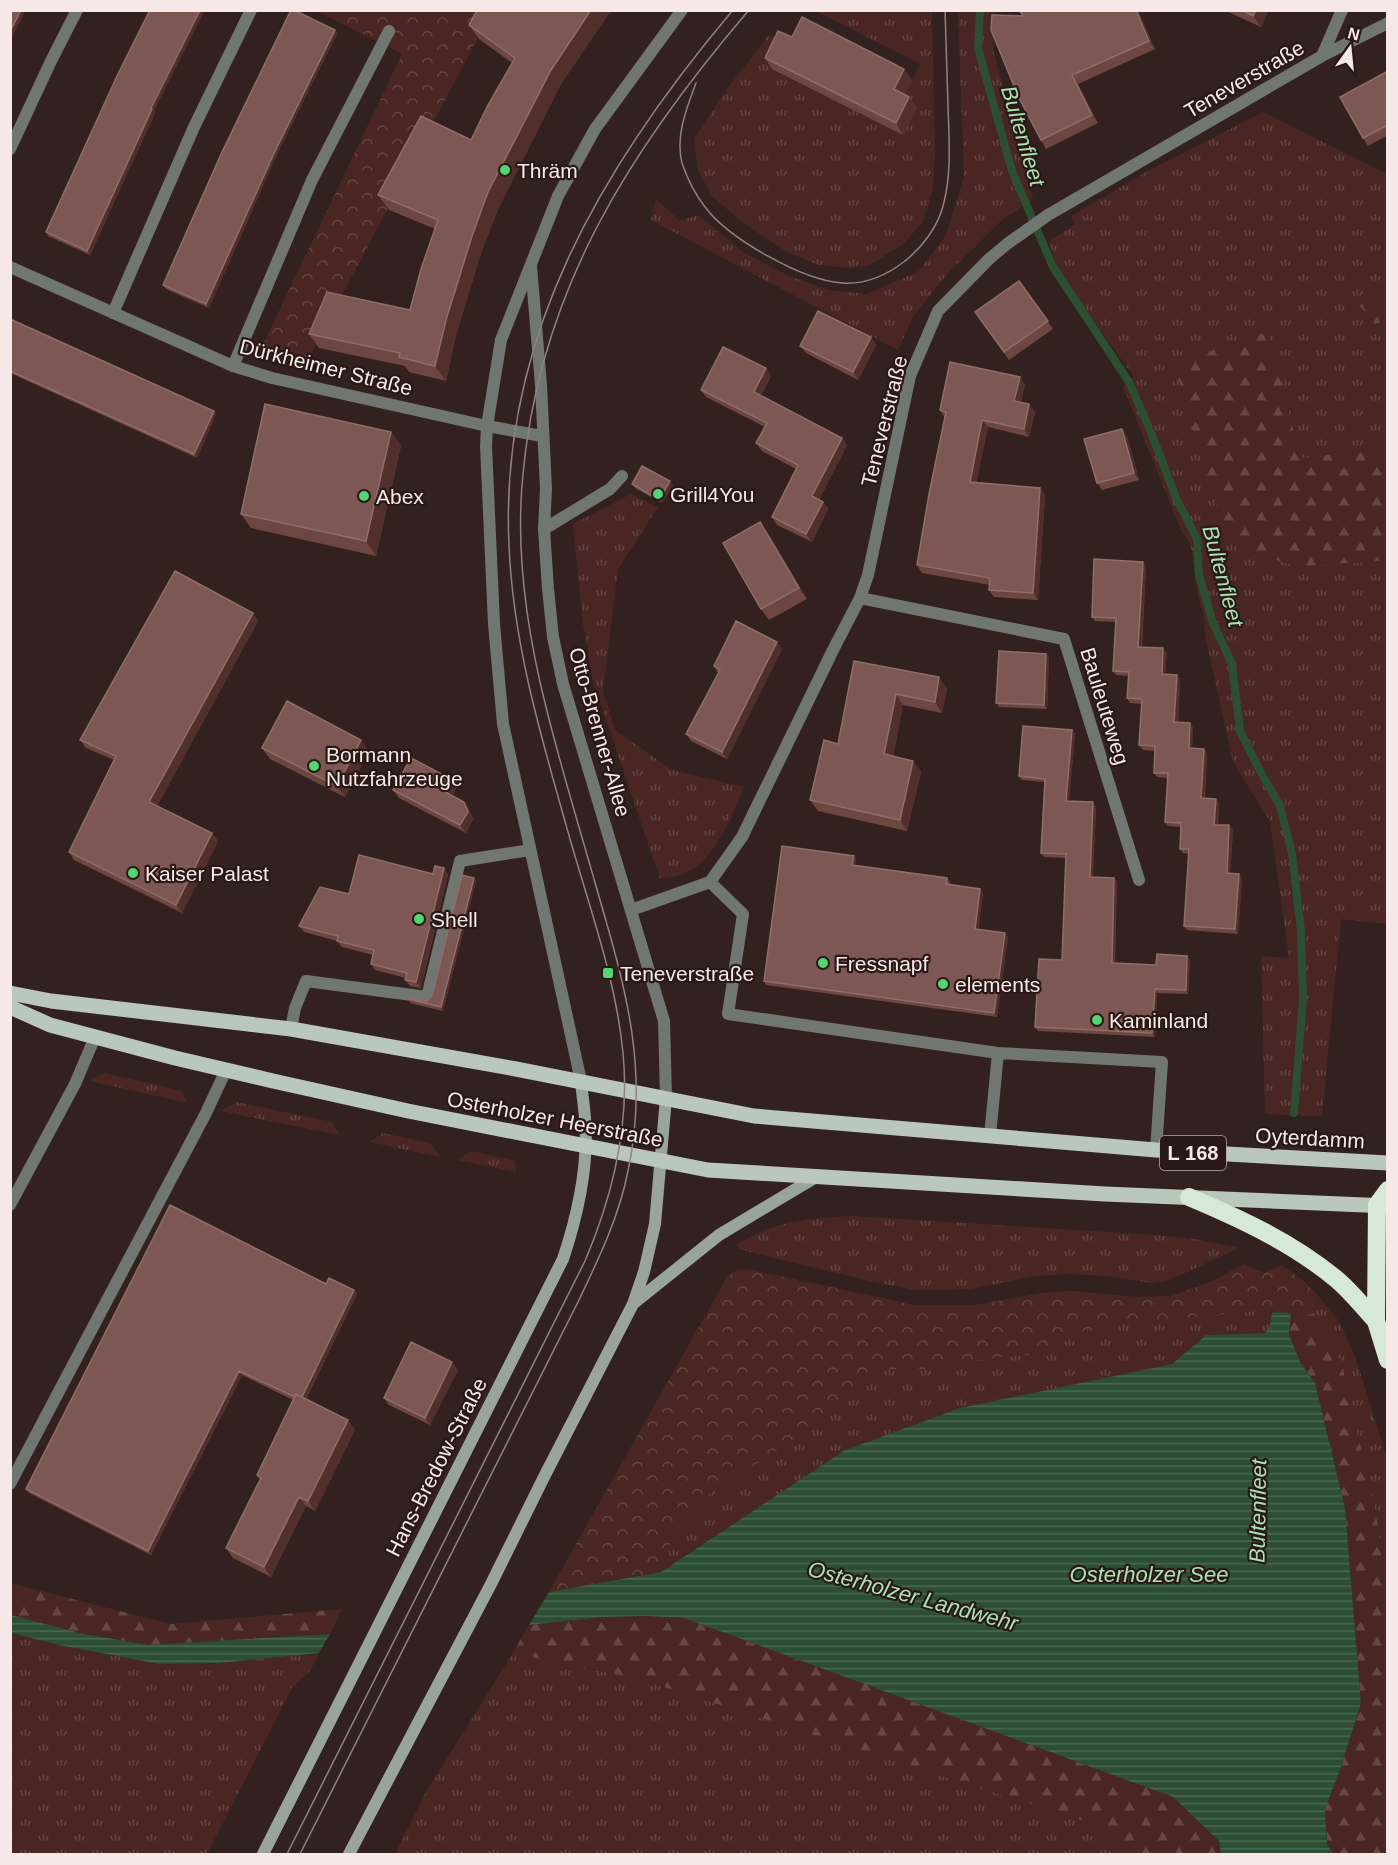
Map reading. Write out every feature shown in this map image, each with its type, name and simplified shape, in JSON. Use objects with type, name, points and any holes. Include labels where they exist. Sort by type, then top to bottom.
[{"type":"highway","points":[[1190,1197],[1262,1230],[1300,1253],[1336,1279],[1376,1321]]},
{"type":"highway","points":[[1384,1200],[1376,1321],[1388,1360]]},
{"type":"main road","name":"Osterholzer Heerstraße","points":[[10,993],[51,1001],[291,1029],[580,1081],[754,1116],[1086,1144]]},
{"type":"main road","name":"Osterholzer Heerstraße","points":[[10,1007],[50,1025],[225,1070],[408,1112],[708,1170],[1190,1197]]},
{"type":"main road","name":"Hans-Bredow-Straße","points":[[263,1854],[563,1259],[575,1224],[586,1147],[586,1118],[580,1081]]},
{"type":"main road","points":[[349,1854],[491,1584],[633,1304],[653,1235],[666,1098]]},
{"type":"main road","name":"Oyterdamm","points":[[1086,1144],[1388,1163]]},
{"type":"main road","points":[[633,1304],[719,1235],[816,1177]]},
{"type":"main road","name":"L 168","points":[[1190,1197],[1384,1200]]},
{"type":"street","points":[[10,149],[77,10]]},
{"type":"street","points":[[113,313],[194,127],[251,10]]},
{"type":"street","name":"Otto-Brenner-Allee","points":[[580,1081],[503,724],[494,624],[487,426],[501,340],[558,196],[595,129],[682,10]]},
{"type":"street","name":"Teneverstraße","points":[[1322,56],[1342,10]]},
{"type":"street","name":"Teneverstraße","points":[[710,882],[742,837],[860,598],[868,575],[910,376],[938,311],[989,259],[1048,215],[1322,56],[1388,23]]},
{"type":"street","points":[[233,366],[312,180],[389,32]]},
{"type":"street","name":"Otto-Brenner-Allee","points":[[531,262],[541,385],[546,489],[544,529],[553,637],[563,684],[664,1021],[666,1098]]},
{"type":"street","name":"Dürkheimer Straße","points":[[10,267],[233,366],[272,378],[542,436]]},
{"type":"street","points":[[544,529],[610,489],[622,476]]},
{"type":"street","name":"Bauleuteweg","points":[[860,598],[1064,639],[1139,880]]},
{"type":"street","points":[[291,1029],[295,1008],[306,981],[427,997],[460,861],[530,850]]},
{"type":"street","points":[[632,909],[710,882],[743,914],[728,1014],[998,1053],[1162,1062],[1156,1150]]},
{"type":"street","points":[[10,1204],[75,1084],[95,1037]]},
{"type":"street","points":[[990,1136],[998,1053]]},
{"type":"street","points":[[10,1484],[206,1113],[225,1070]]},
{"type":"green space","points":[[818,10],[932,11],[935,154],[933,188],[923,222],[903,244],[870,265],[850,268],[818,265],[785,251],[742,222],[712,196],[698,170],[694,139],[730,85],[769,35],[902,100],[920,64]]},
{"type":"green space","points":[[317,11],[492,11],[305,365],[259,353],[402,54]]},
{"type":"green space","points":[[958,11],[996,11],[993,50],[1033,199],[1002,220],[948,273],[914,315],[898,350],[651,220],[656,199],[680,221],[699,215],[744,253],[789,276],[828,290],[867,294],[919,271],[946,235],[964,177]]},
{"type":"green space","points":[[1263,112],[1387,174],[1387,296],[1359,305],[1374,324],[1387,321],[1388,445],[1385,449],[1301,459],[1267,332],[1174,363],[1195,440],[1229,543],[1297,567],[1387,560],[1387,924],[1341,919],[1322,1116],[1265,1114],[1261,956],[1289,958],[1270,821],[1233,762],[1206,640],[1191,545],[1180,528],[1123,386],[1134,377],[1056,265],[1049,241],[1075,225],[1071,216],[1146,172]]},
{"type":"green space","points":[[1387,296],[1387,321],[1374,324],[1359,305]]},
{"type":"green space","points":[[1267,332],[1301,458],[1385,449],[1387,445],[1387,560],[1297,567],[1229,543],[1195,440],[1174,363]]},
{"type":"green space","points":[[631,494],[658,507],[618,569],[603,691],[615,730],[672,770],[744,787],[720,839],[702,862],[678,876],[660,879],[593,681],[583,624],[573,524]]},
{"type":"green space","points":[[105,1073],[181,1091],[188,1103],[90,1081]]},
{"type":"green space","points":[[236,1102],[332,1122],[340,1135],[221,1111]]},
{"type":"green space","points":[[383,1133],[430,1143],[441,1157],[369,1142]]},
{"type":"green space","points":[[471,1151],[515,1161],[516,1172],[458,1160]]},
{"type":"green space","points":[[853,1216],[1156,1235],[1195,1239],[1239,1248],[1183,1274],[1152,1283],[1106,1276],[1070,1274],[1036,1276],[971,1289],[915,1290],[750,1252],[740,1249],[737,1245],[764,1231],[792,1222]]},
{"type":"green space","points":[[1243,1264],[1265,1273],[1281,1265],[1303,1280],[1320,1298],[1315,1315],[1255,1311],[1155,1321],[1119,1319],[1072,1335],[1053,1352],[968,1361],[925,1369],[882,1369],[854,1397],[777,1451],[710,1493],[673,1536],[661,1572],[549,1592],[727,1277],[737,1270],[747,1269],[914,1305],[975,1305],[1042,1293],[1072,1291],[1138,1297],[1171,1296],[1213,1281]]},
{"type":"green space","points":[[1320,1298],[1338,1320],[1355,1356],[1387,1458],[1387,1610],[1373,1494],[1342,1363],[1315,1315]]},
{"type":"green space","points":[[1255,1311],[1272,1312],[1266,1333],[1206,1335],[1172,1364],[960,1408],[845,1450],[661,1572],[673,1536],[710,1493],[777,1451],[854,1397],[882,1369],[925,1369],[968,1361],[1053,1352],[1071,1335],[1119,1319],[1155,1321]]},
{"type":"green space","points":[[1291,1313],[1315,1315],[1342,1363],[1373,1494],[1388,1610],[1387,1854],[1333,1854],[1327,1844],[1325,1809],[1361,1703],[1345,1508],[1315,1383],[1300,1362],[1289,1334]]},
{"type":"green space","points":[[10,1583],[171,1624],[342,1609],[330,1634],[149,1645],[84,1634],[11,1615]]},
{"type":"green space","points":[[604,1617],[684,1618],[1173,1797],[1219,1841],[1221,1854],[1131,1854],[1129,1846],[1090,1823],[639,1679],[531,1657],[511,1656],[529,1625]]},
{"type":"green space","points":[[10,1633],[159,1664],[219,1663],[319,1653],[309,1673],[293,1686],[207,1854],[11,1854]]},
{"type":"green space","points":[[511,1656],[531,1657],[639,1679],[1090,1823],[1129,1846],[1131,1854],[395,1854],[426,1792]]},
{"type":"water","name":"Osterholzer See","points":[[1272,1312],[1291,1313],[1289,1334],[1300,1362],[1315,1383],[1345,1508],[1361,1703],[1325,1809],[1327,1844],[1333,1854],[1221,1854],[1219,1841],[1173,1797],[684,1618],[604,1617],[529,1625],[549,1592],[661,1572],[845,1450],[960,1408],[1172,1364],[1206,1335],[1265,1333],[1270,1325]]},
{"type":"water","points":[[11,1615],[84,1634],[149,1645],[330,1634],[319,1653],[219,1663],[159,1664],[59,1645],[11,1633]]},
{"type":"building","points":[[10,10],[21,10],[10,32]]},
{"type":"building","points":[[150,10],[200,10],[151,108],[87,251],[46,232],[117,76]]},
{"type":"building","points":[[291,10],[335,30],[276,149],[206,304],[163,285],[222,152]]},
{"type":"building","points":[[477,10],[591,10],[551,70],[488,192],[446,320],[435,366],[399,357],[400,353],[309,334],[327,292],[410,310],[438,220],[378,195],[421,116],[471,140],[515,58],[469,25]]},
{"type":"building","points":[[1019,10],[1136,10],[1149,41],[1072,75],[1092,115],[1041,140],[1018,96],[991,30],[992,15],[1023,16]]},
{"type":"building","points":[[1241,10],[1256,10],[1253,16]]},
{"type":"building","points":[[802,17],[904,69],[894,89],[909,97],[896,123],[765,58],[778,31],[792,37]]},
{"type":"building","points":[[1388,71],[1388,125],[1363,138],[1340,97]]},
{"type":"building","points":[[1019,281],[1048,321],[1004,352],[975,312]]},
{"type":"building","points":[[818,311],[871,337],[853,372],[800,346]]},
{"type":"building","points":[[10,319],[214,411],[194,454],[10,371]]},
{"type":"building","points":[[723,347],[766,368],[754,392],[842,438],[812,496],[823,502],[806,534],[772,517],[798,465],[756,443],[767,423],[701,390]]},
{"type":"building","points":[[950,362],[1020,377],[1014,401],[1029,404],[1024,429],[982,420],[970,482],[1040,488],[1033,593],[989,590],[990,578],[917,565],[946,412],[940,410]]},
{"type":"building","points":[[265,404],[391,432],[366,541],[241,514]]},
{"type":"building","points":[[1122,429],[1134,473],[1097,483],[1084,439]]},
{"type":"building","points":[[642,466],[670,481],[659,500],[632,484]]},
{"type":"building","points":[[760,522],[799,588],[761,609],[723,543]]},
{"type":"building","points":[[1094,559],[1143,562],[1138,647],[1163,648],[1162,674],[1177,675],[1174,722],[1190,723],[1189,748],[1204,749],[1201,798],[1216,799],[1214,825],[1229,825],[1227,873],[1239,874],[1235,929],[1184,926],[1189,849],[1180,849],[1181,823],[1165,822],[1168,773],[1154,773],[1155,746],[1139,745],[1142,699],[1127,698],[1129,672],[1113,671],[1116,618],[1092,617]]},
{"type":"building","points":[[175,571],[253,613],[149,802],[212,833],[176,905],[69,852],[116,756],[80,740]]},
{"type":"building","points":[[736,621],[777,642],[722,752],[686,734],[720,670],[714,666]]},
{"type":"building","points":[[999,651],[1046,654],[1044,705],[996,703]]},
{"type":"building","points":[[854,661],[939,677],[935,702],[896,694],[884,754],[913,761],[900,820],[810,800],[824,740],[838,744]]},
{"type":"building","points":[[287,701],[361,740],[337,786],[262,748]]},
{"type":"building","points":[[1023,726],[1072,730],[1066,801],[1093,802],[1090,877],[1114,878],[1112,963],[1156,965],[1157,954],[1187,956],[1186,990],[1155,989],[1152,1033],[1035,1027],[1039,959],[1062,960],[1066,854],[1041,853],[1045,779],[1019,776]]},
{"type":"building","points":[[411,758],[451,779],[445,792],[464,802],[468,812],[460,825],[393,790]]},
{"type":"building","points":[[782,846],[854,856],[852,865],[947,878],[946,884],[980,889],[975,929],[1005,933],[994,1013],[764,981]]},
{"type":"building","points":[[359,855],[433,874],[435,866],[444,868],[416,982],[405,980],[407,973],[371,964],[374,950],[337,941],[338,936],[299,926],[320,887],[349,894]]},
{"type":"building","points":[[462,875],[474,878],[441,1007],[408,999],[427,1001],[432,996]]},
{"type":"building","points":[[170,1205],[326,1284],[329,1278],[354,1290],[302,1397],[296,1394],[295,1397],[239,1371],[148,1551],[26,1489]]},
{"type":"building","points":[[411,1342],[452,1362],[425,1418],[384,1398]]},
{"type":"building","points":[[296,1394],[348,1420],[308,1501],[299,1497],[264,1567],[226,1548],[261,1478],[257,1475]]},
{"type":"waterway","name":"Bultenfleet","points":[[980,10],[978,48],[1012,171],[1053,267],[1129,382],[1177,500],[1197,539],[1199,575],[1213,623],[1232,664],[1240,731],[1280,806],[1292,853],[1301,931],[1303,999],[1294,1113]]},
{"type":"tram line","points":[[287,1854],[585,1261],[611,1185],[624,1106],[625,1080],[620,1026],[601,945],[550,767],[523,657],[516,620],[509,545],[510,469],[522,396],[541,325],[568,258],[602,192],[642,129],[733,10]]},
{"type":"tram line","points":[[300,1854],[579,1300],[608,1237],[624,1188],[634,1135],[636,1100],[632,1034],[619,968],[559,756],[533,650],[522,562],[523,474],[533,407],[549,343],[571,283],[598,225],[630,169],[666,115],[749,10]]},
{"type":"tram line","points":[[696,83],[683,122],[680,153],[692,186],[705,207],[716,219],[748,244],[787,266],[807,274],[842,283],[875,278],[905,261],[918,249],[929,236],[943,206],[948,181],[949,156],[945,10]]},
{"type":"place","name":"Thräm","points":[[505,170]]},
{"type":"place","name":"Grill4You","points":[[658,494]]},
{"type":"place","name":"Abex","points":[[364,496]]},
{"type":"place","name":"Bormann Nutzfahrzeuge","points":[[314,766]]},
{"type":"place","name":"Kaiser Palast","points":[[133,873]]},
{"type":"place","name":"Shell","points":[[419,919]]},
{"type":"place","name":"Fressnapf","points":[[823,963]]},
{"type":"place","name":"Teneverstraße","points":[[608,973]]},
{"type":"place","name":"elements","points":[[943,984]]},
{"type":"place","name":"Kaminland","points":[[1097,1020]]},
{"type":"water label","name":"Osterholzer Landwehr","points":[[913,1596]]}]
